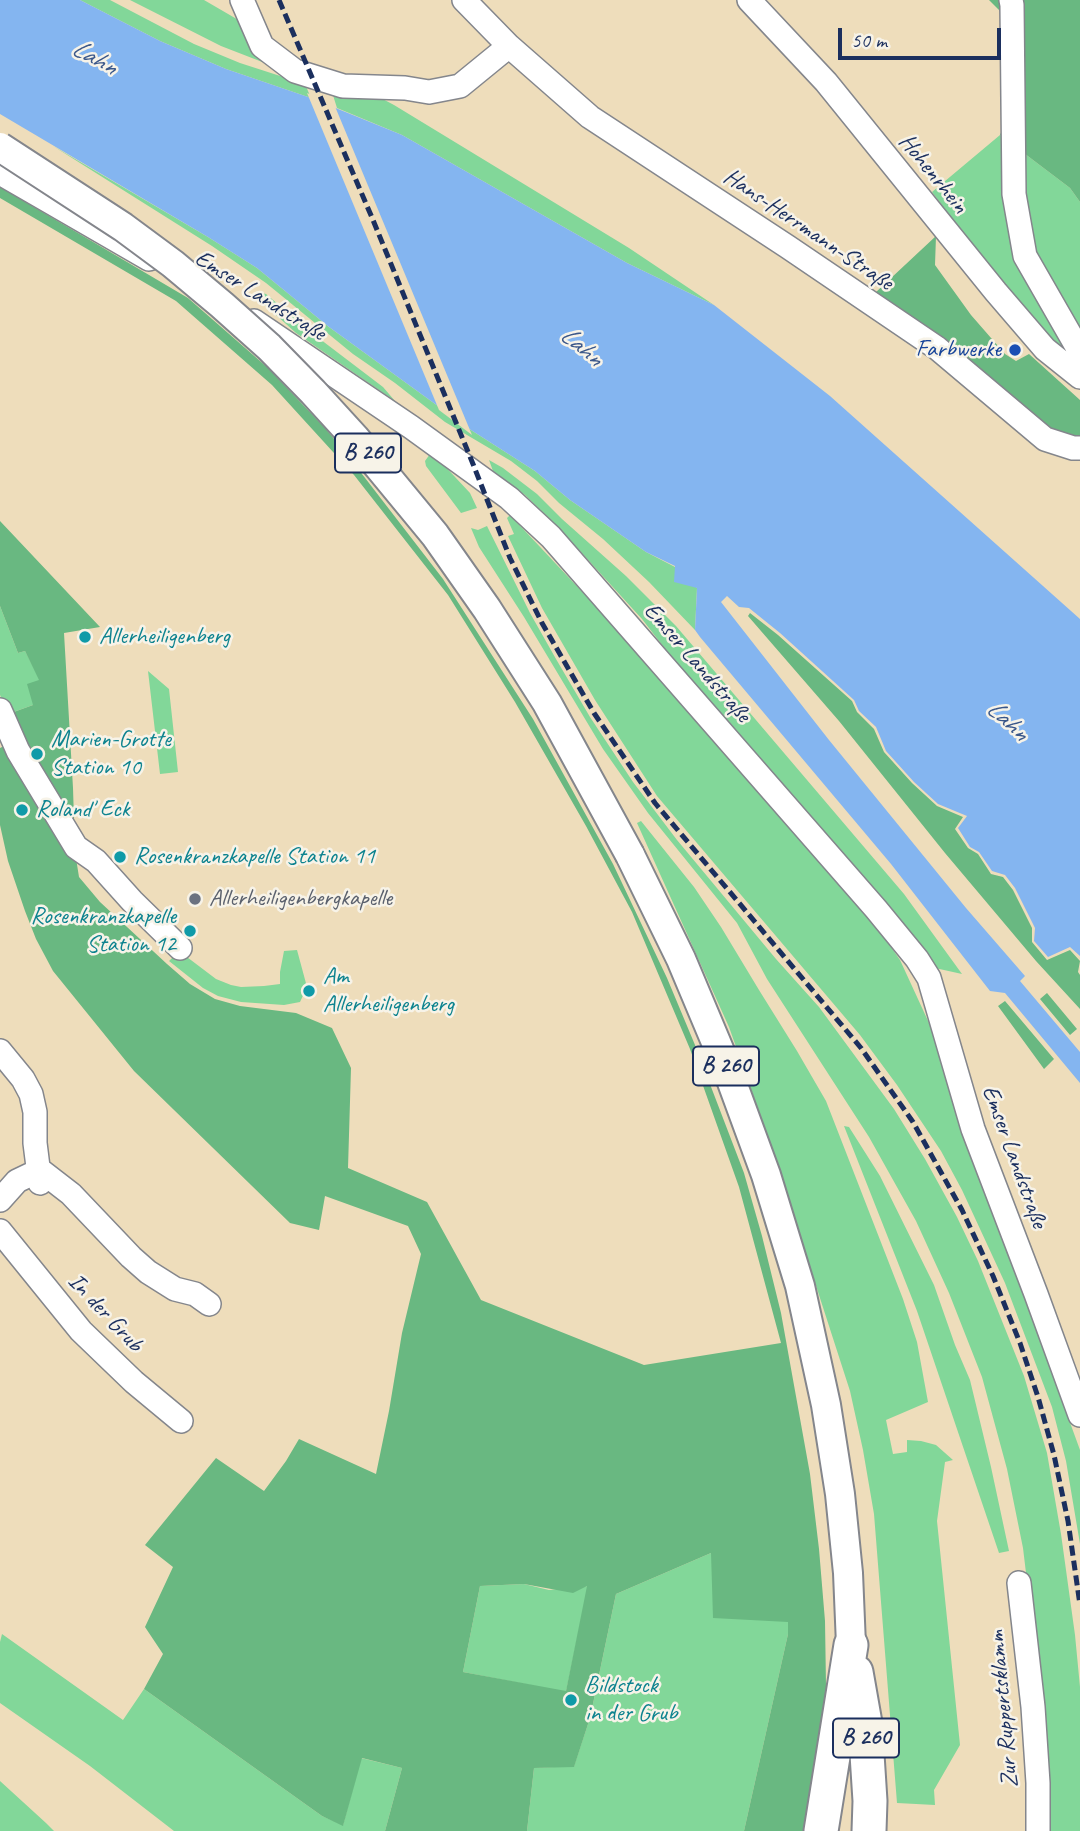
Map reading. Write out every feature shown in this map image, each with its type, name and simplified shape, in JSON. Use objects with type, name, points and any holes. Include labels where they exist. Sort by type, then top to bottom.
[{"type":"highway","points":[[821,1831],[851,1645]]},
{"type":"highway","name":"B 260","points":[[843,1831],[851,1740],[851,1645]]},
{"type":"highway","name":"B 260","points":[[851,1645],[865,1723],[870,1801],[869,1831]]},
{"type":"main road","name":"B 260","points":[[0,146],[112,219],[173,264],[268,347],[313,392],[435,535],[487,609],[547,703],[630,855],[681,959],[726,1066],[766,1175],[800,1286],[826,1405],[840,1494],[848,1573],[851,1645]]},
{"type":"street","points":[[242,0],[262,46],[295,71],[343,86],[405,88],[429,92],[460,86],[509,46]]},
{"type":"street","name":"Hans-Herrmann-Straße","points":[[464,0],[509,46],[590,117],[937,348],[1045,439],[1080,449]]},
{"type":"street","name":"Hohenrhein","points":[[749,0],[826,82],[1045,349],[1080,377]]},
{"type":"street","points":[[1011,0],[1014,194],[1025,256],[1080,352]]},
{"type":"street","name":"Emser Landstraße","points":[[0,173],[255,321],[400,419],[509,498],[551,537],[654,653],[876,909],[929,978],[973,1129],[1037,1294],[1080,1415]]},
{"type":"street","points":[[0,710],[18,751],[76,847],[96,861],[180,948]]},
{"type":"street","points":[[0,1051],[23,1079],[31,1094],[35,1112],[35,1143],[40,1181]]},
{"type":"street","points":[[0,1200],[16,1181],[40,1181],[71,1194],[131,1257],[149,1272],[175,1289],[195,1294],[209,1304]]},
{"type":"street","name":"In der Grub","points":[[0,1231],[80,1331],[134,1382],[181,1421]]},
{"type":"street","name":"Zur Ruppertsklamm","points":[[1019,1583],[1034,1719],[1038,1831]]},
{"type":"green space","points":[[80,0],[110,0],[194,44],[240,63],[305,84],[311,98],[226,69],[160,41]]},
{"type":"green space","points":[[130,0],[204,0],[247,25],[270,65],[221,46]]},
{"type":"green space","points":[[989,0],[1080,0],[1080,202],[1070,188],[1000,135],[1020,83],[1016,27]]},
{"type":"green space","points":[[332,92],[377,96],[394,105],[629,248],[714,305],[627,263],[402,135],[337,108]]},
{"type":"green space","points":[[1000,135],[1070,188],[1080,202],[1080,365],[1045,336],[932,192]]},
{"type":"green space","points":[[53,146],[257,268],[329,327],[471,430],[535,471],[570,500],[646,552],[675,567],[697,588],[695,630],[603,539],[511,461],[445,422],[353,354],[266,283]]},
{"type":"green space","points":[[0,187],[188,298],[268,368],[325,428],[443,579],[533,719],[613,864],[667,978],[744,1173],[781,1313],[810,1474],[825,1621],[825,1731],[808,1831],[744,1831],[788,1634],[788,1622],[713,1618],[711,1553],[616,1594],[590,1718],[574,1767],[534,1768],[527,1831],[385,1831],[402,1768],[362,1758],[343,1826],[322,1816],[144,1689],[163,1654],[145,1627],[173,1567],[145,1545],[216,1458],[264,1491],[299,1439],[376,1474],[402,1333],[421,1254],[408,1226],[325,1196],[319,1230],[290,1223],[134,1071],[53,971],[25,911],[8,861],[0,825],[0,748],[6,745],[0,717],[33,705],[27,684],[39,680],[25,651],[18,653],[0,606],[0,521],[100,627],[64,633],[75,852],[79,877],[100,902],[167,964],[190,984],[215,999],[240,1006],[296,1013],[332,1028],[351,1068],[348,1168],[427,1202],[481,1300],[644,1365],[781,1343],[739,1187],[690,1049],[632,912],[515,702],[448,595],[354,475],[272,385],[176,301],[0,198]],"holes":[[[524,1584],[573,1593],[587,1586],[566,1691],[463,1672],[480,1586]]]},
{"type":"green space","points":[[936,236],[935,265],[971,315],[1005,354],[1016,361],[1029,354],[1080,400],[1080,441],[1060,435],[1037,422],[875,293]]},
{"type":"green space","points":[[259,292],[266,294],[383,387],[395,401],[296,333],[255,296]]},
{"type":"green space","points":[[430,454],[470,493],[477,508],[461,513],[426,466],[425,461]]},
{"type":"green space","points":[[489,460],[537,494],[676,626],[904,894],[962,974],[935,968],[889,906],[679,667],[642,619],[557,526],[525,495],[493,471]]},
{"type":"green space","points":[[510,515],[604,615],[813,851],[878,928],[900,960],[929,1023],[958,1115],[1080,1450],[1080,1544],[1066,1461],[1052,1407],[1005,1283],[941,1151],[860,1035],[657,796],[595,700],[542,608],[508,536],[514,534],[507,518]]},
{"type":"green space","points":[[487,526],[556,659],[633,782],[677,840],[819,1007],[894,1109],[925,1159],[978,1261],[1024,1376],[1047,1453],[1061,1534],[1080,1687],[1080,1831],[1045,1831],[1041,1698],[1023,1548],[1007,1469],[982,1377],[949,1293],[916,1221],[869,1137],[767,979],[737,923],[648,813],[603,749],[479,547],[471,528],[478,530]]},
{"type":"green space","points":[[0,606],[18,653],[25,651],[40,680],[33,705],[8,714],[0,695]]},
{"type":"green space","points":[[750,613],[852,701],[857,712],[874,729],[884,752],[912,783],[937,806],[963,817],[955,829],[968,848],[978,854],[991,874],[1003,877],[1013,890],[1032,928],[1032,942],[1047,960],[1070,950],[1080,961],[1080,1009],[945,853],[839,721],[748,616]]},
{"type":"green space","points":[[148,671],[169,689],[178,772],[160,774]]},
{"type":"green space","points":[[641,821],[694,887],[721,927],[826,1101],[917,1342],[928,1402],[886,1420],[893,1454],[907,1452],[907,1440],[921,1441],[936,1445],[953,1460],[945,1462],[937,1521],[960,1745],[934,1790],[935,1805],[897,1803],[874,1514],[850,1391],[768,1137],[729,1027],[637,823]]},
{"type":"green space","points":[[297,950],[307,987],[300,1002],[284,1005],[241,1002],[218,996],[203,988],[169,961],[179,951],[216,979],[241,987],[264,986],[280,984],[284,951]]},
{"type":"green space","points":[[1047,993],[1077,1029],[1070,1035],[1040,999]]},
{"type":"green space","points":[[1005,1001],[1054,1059],[1044,1069],[998,1006]]},
{"type":"green space","points":[[844,1126],[849,1127],[880,1176],[934,1285],[970,1380],[1009,1551],[999,1553],[917,1311]]},
{"type":"green space","points":[[711,1553],[788,1621],[788,1634],[744,1831],[527,1831],[534,1768],[574,1766],[590,1718],[616,1594]]},
{"type":"green space","points":[[524,1584],[549,1590],[588,1586],[566,1692],[463,1672],[480,1586]]},
{"type":"green space","points":[[2,1634],[123,1720],[144,1689],[322,1816],[343,1825],[361,1758],[402,1768],[385,1831],[174,1831],[90,1766],[0,1703]]},
{"type":"green space","points":[[0,1781],[46,1823],[54,1831],[0,1831]]},
{"type":"water","name":"Lahn","points":[[0,0],[80,0],[160,41],[226,69],[311,98],[402,135],[627,263],[714,305],[830,396],[1080,619],[1080,956],[1070,947],[1048,957],[1034,941],[1035,928],[1015,888],[1005,875],[992,871],[979,852],[970,847],[958,828],[967,816],[938,804],[914,782],[886,751],[876,727],[859,711],[854,700],[780,633],[749,608],[739,607],[727,596],[721,602],[829,740],[1025,976],[1020,981],[1080,1052],[1080,1083],[1005,993],[990,991],[891,864],[700,637],[695,630],[697,588],[674,582],[675,566],[646,552],[570,500],[535,471],[471,430],[329,327],[257,268],[0,114]]},
{"type":"pier","points":[[307,93],[334,104],[472,435],[439,410]]},
{"type":"railway","points":[[279,0],[373,220],[510,558],[542,623],[594,713],[655,803],[861,1048],[913,1122],[962,1210],[993,1276],[1038,1397],[1068,1521],[1080,1605]]},
{"type":"place","name":"Farbwerke","points":[[1015,350]]},
{"type":"place","name":"Allerheiligenberg","points":[[85,637]]},
{"type":"place","name":"Marien-Grotte Station 10","points":[[37,754]]},
{"type":"place","name":"Roland' Eck","points":[[22,810]]},
{"type":"place","name":"Rosenkranzkapelle Station 11","points":[[120,857]]},
{"type":"place","name":"Allerheiligenbergkapelle","points":[[195,899]]},
{"type":"place","name":"Rosenkranzkapelle Station 12","points":[[190,931]]},
{"type":"place","name":"Am Allerheiligenberg","points":[[309,991]]},
{"type":"place","name":"Bildstock in der Grub","points":[[571,1700]]}]
